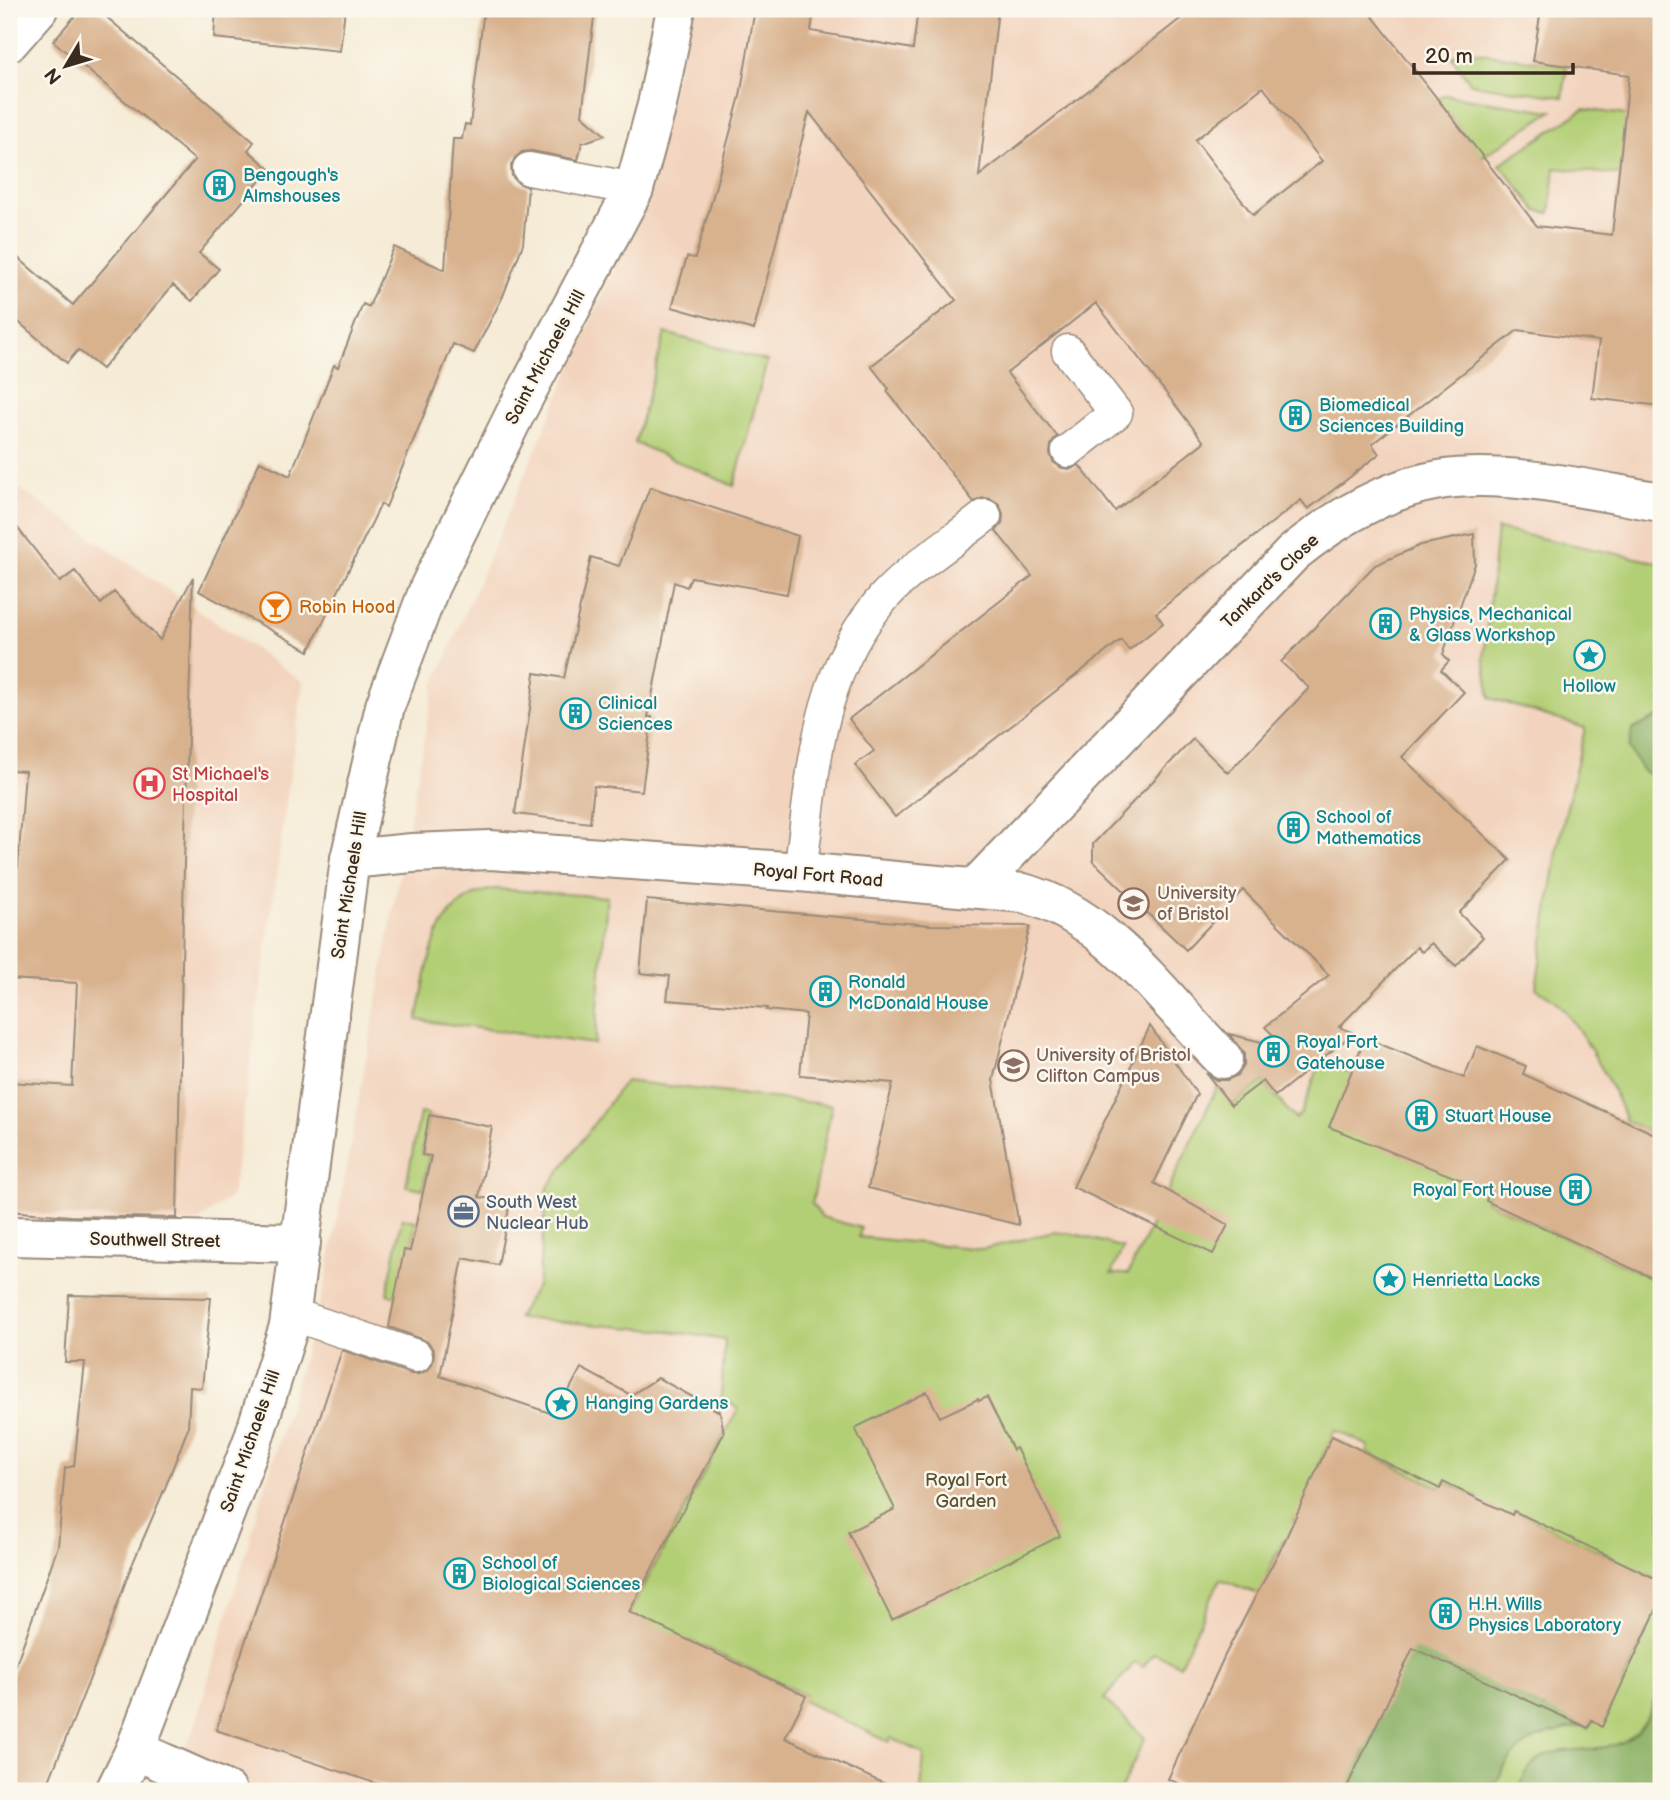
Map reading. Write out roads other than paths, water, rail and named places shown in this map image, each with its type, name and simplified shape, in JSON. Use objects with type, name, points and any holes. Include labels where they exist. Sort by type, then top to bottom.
[{"type":"street","points":[[9,42],[38,9]]},
{"type":"street","name":"Saint Michaels Hill","points":[[115,1791],[135,1750],[253,1440],[291,1314],[350,859],[385,706],[430,586],[514,414],[634,189],[657,105],[676,9]]},
{"type":"street","name":"Tankard's Close","points":[[975,888],[1293,553],[1341,518],[1408,488],[1463,477],[1528,481],[1661,502]]},
{"type":"street","name":"Royal Fort Road","points":[[350,859],[490,850],[800,872],[940,887],[975,888],[1040,898],[1084,922],[1141,969],[1223,1059]]},
{"type":"street","name":"Southwell Street","points":[[9,1236],[301,1243]]},
{"type":"street","points":[[135,1750],[227,1791]]},
{"type":"lane","points":[[529,169],[634,189]]},
{"type":"lane","points":[[1068,351],[1116,413],[1068,451]]},
{"type":"lane","points":[[800,872],[821,725],[839,666],[864,624],[887,594],[985,516]]},
{"type":"lane","points":[[291,1314],[416,1356]]},
{"type":"place","name":"Bengough's Almshouses","points":[[220,185]]},
{"type":"place","name":"Biomedical Sciences Building","points":[[1296,415]]},
{"type":"place","name":"Robin Hood","points":[[276,607]]},
{"type":"place","name":"Physics, Mechanical & Glass Workshop","points":[[1386,624]]},
{"type":"place","name":"Hollow","points":[[1589,655]]},
{"type":"place","name":"Clinical Sciences","points":[[575,713]]},
{"type":"place","name":"St Michael's Hospital","points":[[149,784]]},
{"type":"place","name":"School of Mathematics","points":[[1293,827]]},
{"type":"place","name":"University of Bristol","points":[[1134,903]]},
{"type":"place","name":"Ronald McDonald House","points":[[825,992]]},
{"type":"place","name":"Royal Fort Gatehouse","points":[[1273,1052]]},
{"type":"place","name":"University of Bristol Clifton Campus","points":[[1013,1065]]},
{"type":"place","name":"Stuart House","points":[[1422,1116]]},
{"type":"place","name":"Royal Fort House","points":[[1575,1190]]},
{"type":"place","name":"South West Nuclear Hub","points":[[463,1212]]},
{"type":"place","name":"Henrietta Lacks","points":[[1389,1280]]},
{"type":"place","name":"Hanging Gardens","points":[[562,1403]]},
{"type":"place","name":"School of Biological Sciences","points":[[459,1573]]},
{"type":"place","name":"H.H. Wills Physics Laboratory","points":[[1445,1614]]},
{"type":"park label","name":"Royal Fort Garden","points":[[966,1490]]}]
